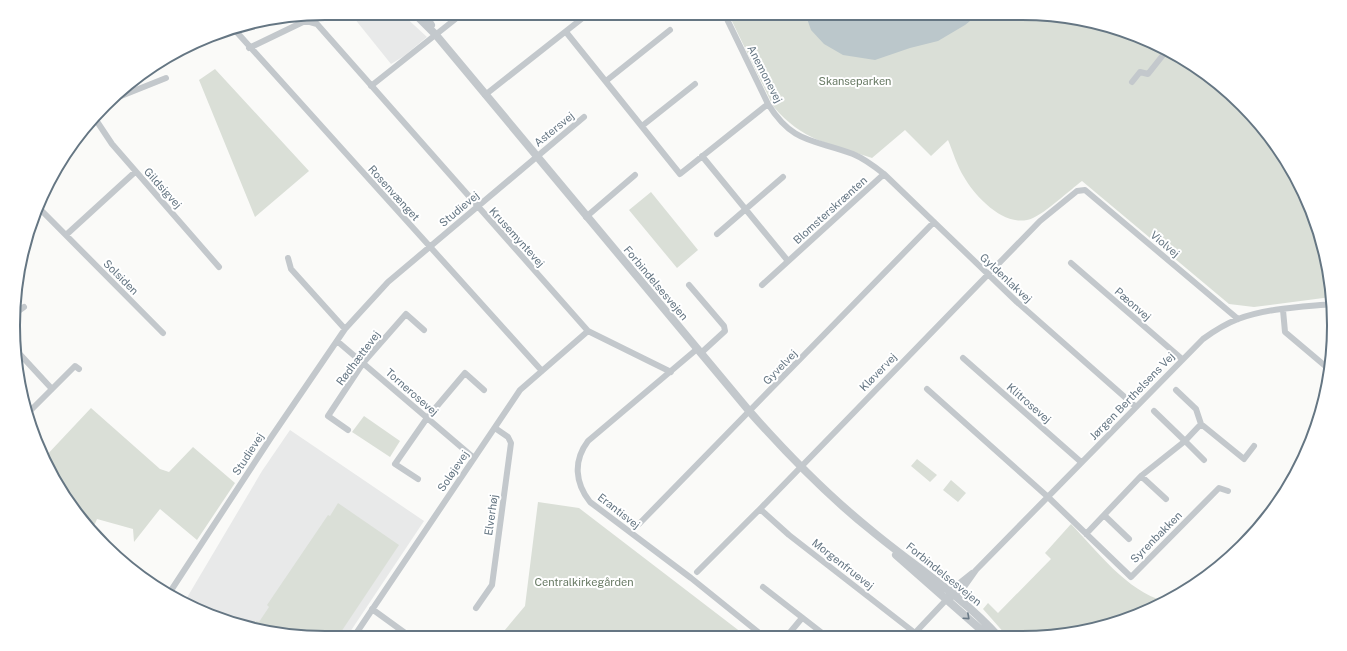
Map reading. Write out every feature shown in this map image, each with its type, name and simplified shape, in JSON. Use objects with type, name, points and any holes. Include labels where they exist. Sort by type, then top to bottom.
[{"type":"street","name":"Forbindelsesvejen","points":[[421,20],[436,35],[750,412],[800,468],[873,532],[953,594],[993,631]]},
{"type":"street","name":"Forbindelsesvejen","points":[[428,20],[436,35]]},
{"type":"street","points":[[371,86],[454,20]]},
{"type":"street","points":[[485,95],[581,20]]},
{"type":"street","name":"Anemonevej","points":[[727,20],[768,104],[776,117],[795,134],[809,142],[852,154],[866,160]]},
{"type":"street","name":"Krusemyntevej","points":[[249,48],[303,22],[317,24],[588,331],[671,372]]},
{"type":"street","points":[[606,81],[670,30]]},
{"type":"street","points":[[566,32],[680,174],[768,104]]},
{"type":"street","name":"Rosenvænget","points":[[237,33],[542,371]]},
{"type":"street","points":[[1132,82],[1140,72],[1148,74],[1163,55]]},
{"type":"street","points":[[127,94],[166,78]]},
{"type":"street","points":[[642,126],[695,84]]},
{"type":"street","name":"Astersvej","points":[[536,156],[584,117]]},
{"type":"street","name":"Gildsigvej","points":[[98,122],[112,144],[135,172],[219,267]]},
{"type":"street","name":"Studievej","points":[[172,589],[346,329],[388,282],[536,156]]},
{"type":"street","points":[[702,156],[788,261]]},
{"type":"street","name":"Gyldenlakvej","points":[[866,160],[884,174],[988,274],[1136,407]]},
{"type":"street","points":[[66,235],[135,172]]},
{"type":"street","name":"Blomsterskrænten","points":[[762,285],[884,174]]},
{"type":"street","points":[[586,216],[635,175]]},
{"type":"street","points":[[717,234],[745,208],[783,177]]},
{"type":"street","name":"Violvej","points":[[1077,191],[1085,190],[1238,319]]},
{"type":"street","name":"Kløvervej","points":[[697,572],[1040,221],[1077,191]]},
{"type":"street","name":"Solsiden","points":[[42,211],[163,333]]},
{"type":"street","name":"Gyvelvej","points":[[639,524],[934,222]]},
{"type":"street","points":[[288,258],[291,269],[346,329]]},
{"type":"street","name":"Pæonvej","points":[[1071,263],[1182,360]]},
{"type":"street","name":"Erantisvej","points":[[689,285],[724,326],[725,331],[722,335],[671,372],[588,441],[581,450],[576,469],[581,488],[590,502],[691,578],[757,631]]},
{"type":"street","name":"Jørgen Berthelsens Vej","points":[[953,594],[1203,339],[1219,328],[1238,319],[1256,313],[1326,305]]},
{"type":"street","points":[[1283,310],[1285,332],[1324,365]]},
{"type":"street","name":"Rødhættevej","points":[[348,430],[328,416],[363,363],[406,314],[424,330]]},
{"type":"street","name":"Soløjevej","points":[[358,631],[474,458],[496,428],[520,390],[588,331]]},
{"type":"street","name":"Tornerosevej","points":[[337,341],[474,458]]},
{"type":"street","points":[[22,357],[52,389]]},
{"type":"street","name":"Klitrosevej","points":[[963,358],[1081,462]]},
{"type":"street","points":[[31,410],[75,366],[79,369]]},
{"type":"street","points":[[418,479],[395,464],[427,418],[464,373],[484,390]]},
{"type":"street","points":[[927,390],[1048,497]]},
{"type":"street","points":[[1176,390],[1196,409],[1201,424],[1244,459],[1254,446]]},
{"type":"street","points":[[1154,411],[1204,460]]},
{"type":"street","points":[[1086,534],[1105,516],[1141,476],[1185,441],[1201,424]]},
{"type":"street","name":"Elverhøj","points":[[476,608],[492,584],[512,443],[508,437],[496,428]]},
{"type":"street","points":[[1141,476],[1166,499]]},
{"type":"street","name":"Syrenbakken","points":[[1048,497],[1131,577],[1219,488],[1228,491]]},
{"type":"street","name":"Morgenfruevej","points":[[760,509],[789,535],[910,631]]},
{"type":"street","points":[[1105,516],[1129,540]]},
{"type":"street","name":"Forbindelsesvejen","points":[[873,532],[896,555],[982,631]]},
{"type":"street","points":[[763,587],[819,631]]},
{"type":"street","points":[[917,631],[953,594]]},
{"type":"street","points":[[372,609],[402,631]]},
{"type":"street","points":[[791,631],[802,618]]},
{"type":"shaded area","points":[[356,20],[409,20],[427,37],[404,56],[391,64]]},
{"type":"shaded area","points":[[807,20],[971,20],[938,41],[910,48],[875,60],[843,55],[824,44],[811,30]]},
{"type":"shaded area","points":[[290,430],[424,521],[351,631],[306,630],[246,621],[209,608],[187,597],[262,471]]},
{"type":"green space","name":"Skanseparken","points":[[731,20],[1022,20],[1081,26],[1120,36],[1157,52],[1191,71],[1238,109],[1264,140],[1286,173],[1304,209],[1311,227],[1317,246],[1325,298],[1254,307],[1229,304],[1082,181],[1051,206],[1033,218],[1023,221],[1013,220],[993,210],[976,194],[957,164],[948,140],[931,156],[905,130],[872,158],[830,145],[806,134],[784,118],[773,106]]},
{"type":"green space","points":[[215,69],[309,171],[255,217],[199,80]]},
{"type":"green space","points":[[651,192],[698,250],[677,268],[629,210]]},
{"type":"green space","points":[[91,408],[160,469],[169,472],[193,447],[235,483],[197,540],[160,509],[134,542],[133,529],[97,519],[94,525],[71,495],[48,453]]},
{"type":"green space","points":[[364,416],[400,441],[390,457],[352,432]]},
{"type":"green space","points":[[917,459],[937,475],[930,482],[911,466]]},
{"type":"green space","points":[[951,480],[966,493],[958,502],[943,490]]},
{"type":"green space","name":"Centralkirkegården","points":[[538,502],[579,508],[739,631],[504,631],[525,606]]},
{"type":"green space","points":[[338,503],[399,545],[342,631],[306,630],[255,623],[256,621],[259,622],[269,607],[267,605],[328,515],[330,516]]},
{"type":"green space","points":[[1071,524],[1113,569],[1138,589],[1158,599],[1138,608],[1101,621],[1061,628],[1002,631],[983,609],[988,603],[998,613],[1051,559],[1045,553]]}]
